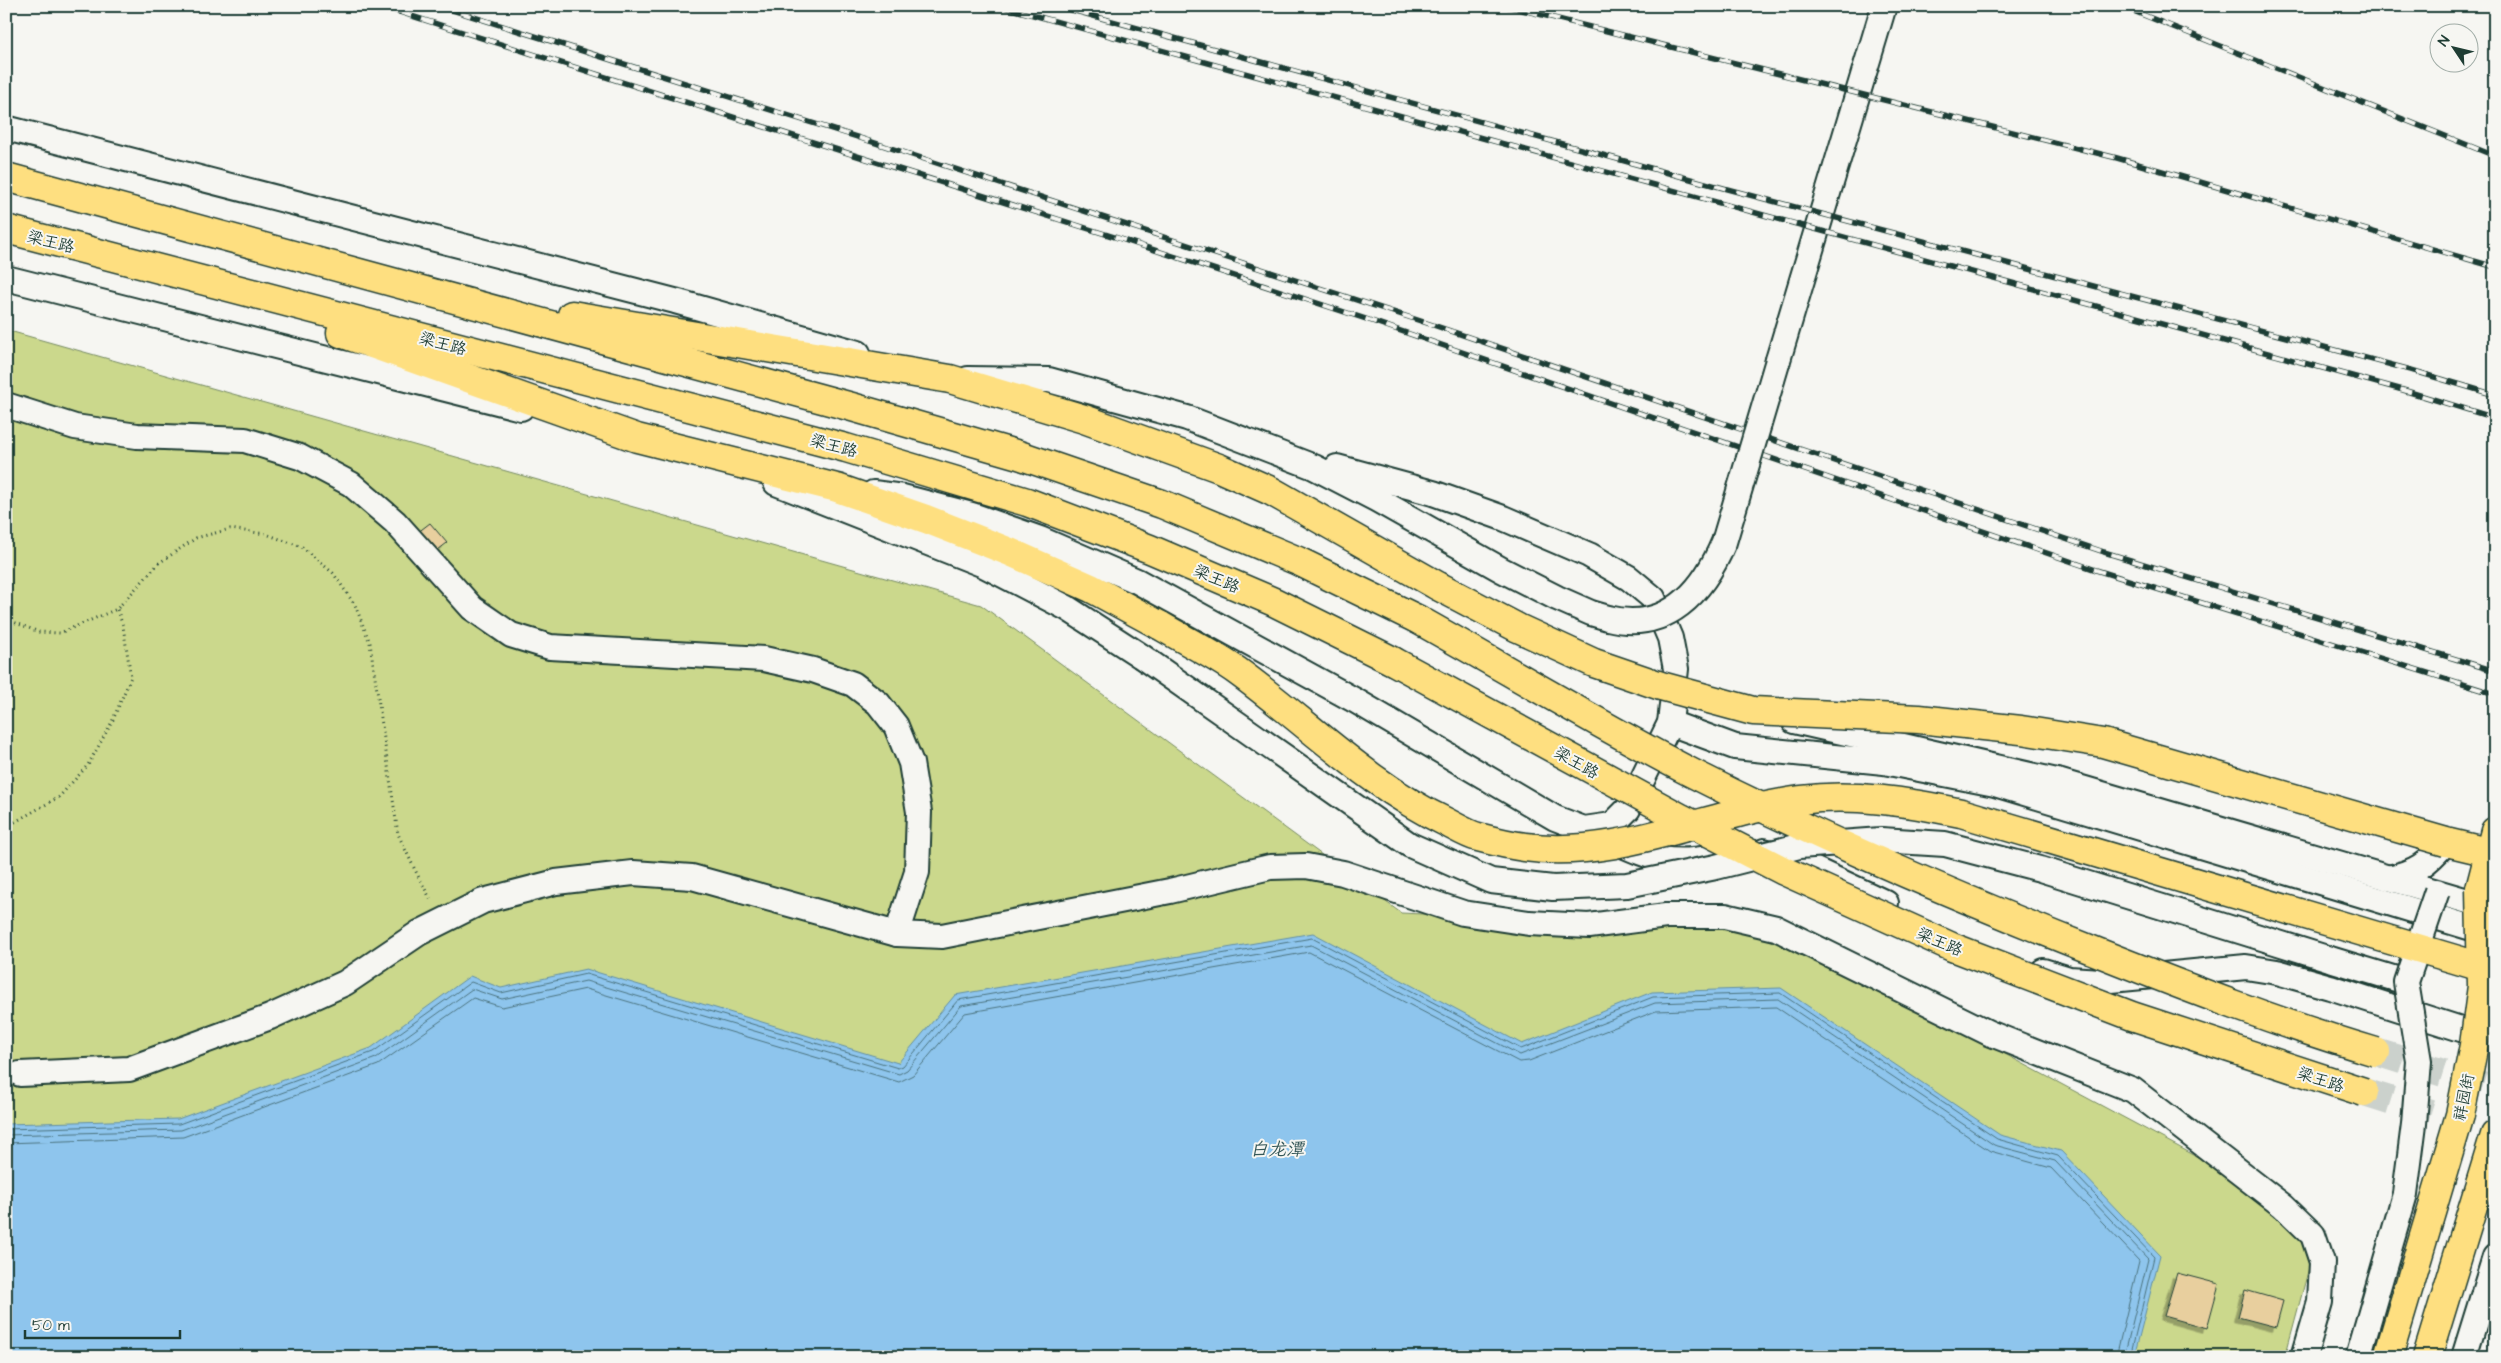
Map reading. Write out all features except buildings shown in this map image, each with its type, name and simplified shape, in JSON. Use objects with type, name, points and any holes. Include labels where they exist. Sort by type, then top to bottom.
[{"type":"main road","points":[[6,177],[1019,454],[1162,504],[1298,561],[1417,620],[1690,771],[1837,842],[1999,913],[2158,976],[2341,1042],[2376,1052]]},
{"type":"main road","name":"梁王路","points":[[6,229],[846,448],[1027,502],[1150,549],[1266,598],[1393,662],[1680,818],[1776,867],[1952,947],[2132,1016],[2364,1092]]},
{"type":"main road","points":[[161,269],[638,438],[837,488],[926,519],[1010,552],[1091,588],[1161,626],[1235,670],[1363,770],[1419,809],[1475,836],[1526,848],[1576,848],[1629,841],[1730,814],[1801,800],[1862,798],[1907,802],[1961,813],[2495,971]]},
{"type":"main road","points":[[409,287],[950,379],[1084,418],[1219,468],[1279,496],[1438,586],[1518,628],[1594,663],[1661,686],[1754,711],[1919,719],[2021,730],[2103,743],[2446,842],[2492,841]]},
{"type":"main road","name":"祥园街","points":[[2388,1357],[2460,1115],[2474,1045],[2482,986],[2492,841]]},
{"type":"main road","points":[[2427,1357],[2495,1134]]},
{"type":"street","points":[[6,128],[675,301],[950,379],[1049,380],[1187,418],[1314,467],[1549,594],[1591,613],[1621,621],[1643,620],[1664,614],[1681,604],[1699,589],[1713,569],[1724,542],[1884,6]]},
{"type":"street","points":[[6,278],[638,438],[776,483],[984,565],[1067,608],[1141,656],[1410,845],[1491,881],[1553,888],[1627,885],[1716,867],[1799,846],[1881,840],[1945,844],[2040,869],[2406,982]]},
{"type":"street","points":[[6,405],[75,427],[137,436],[245,440],[300,457],[351,484],[396,522],[472,608],[511,635],[550,647],[764,659],[814,670],[853,684],[878,703],[896,726],[911,763],[919,812],[916,872],[897,934]]},
{"type":"street","points":[[1279,453],[1411,487],[1503,518],[1589,556],[1629,578],[1652,598],[1670,638],[1676,669],[1670,723],[1628,809],[1612,825],[1584,829]]},
{"type":"street","points":[[837,488],[904,497],[972,515],[1040,539],[1137,581],[1356,701],[1541,810],[1651,857],[1672,862],[1752,850],[1770,851],[1945,930],[2034,968],[2069,979],[2101,981],[2246,968],[2277,972],[2495,1040]]},
{"type":"street","points":[[1754,711],[2062,782],[2437,890],[2487,899]]},
{"type":"street","points":[[1670,723],[1735,747],[1884,762],[1995,784],[2495,934]]},
{"type":"street","points":[[2318,881],[2379,880],[2408,874],[2429,862],[2446,842]]},
{"type":"street","points":[[20,1074],[129,1069],[270,1017],[345,983],[419,933],[483,901],[556,882],[633,873],[692,877],[897,934],[942,936],[1170,892],[1270,867],[1306,866],[1343,873],[1463,913],[1529,923],[1590,926],[1666,916],[1726,916],[1776,928],[1988,1033],[2133,1090],[2283,1206],[2313,1236],[2322,1262],[2320,1302],[2304,1357]]},
{"type":"street","points":[[2358,1357],[2406,1194],[2419,1061],[2406,982],[2437,890]]},
{"type":"street","points":[[2464,1357],[2495,1257]]},
{"type":"path","points":[[6,619],[40,632],[60,633],[116,609],[159,562],[196,538],[230,529],[266,534],[302,547],[334,573],[355,606],[370,643],[398,834],[414,870],[443,921]]},
{"type":"path","points":[[6,827],[59,798],[88,765],[112,722],[131,677],[123,626],[116,609]]},
{"type":"green space","points":[[6,330],[981,605],[1401,913],[1773,930],[2321,1223],[2285,1357],[6,1357]]},
{"type":"water","name":"白龙潭","points":[[1313,933],[1522,1044],[1652,992],[1781,988],[2000,1135],[2061,1151],[2160,1255],[2134,1357],[6,1357],[6,1124],[178,1119],[371,1048],[470,976],[501,988],[586,969],[898,1063],[955,995]]},
{"type":"tunnel","points":[[2376,1052],[2495,1089]]},
{"type":"tunnel","points":[[2364,1092],[2495,1133]]},
{"type":"railway","points":[[380,6],[1121,239],[1366,319],[2096,570],[2495,694]]},
{"type":"railway","points":[[439,6],[857,137],[1436,326],[2104,552],[2495,671]]},
{"type":"railway","points":[[1000,6],[2403,390],[2495,418]]},
{"type":"railway","points":[[1057,6],[1727,189],[2411,370],[2495,395]]},
{"type":"railway","points":[[1506,6],[2117,158],[2495,267]]},
{"type":"railway","points":[[2121,6],[2495,156]]}]
